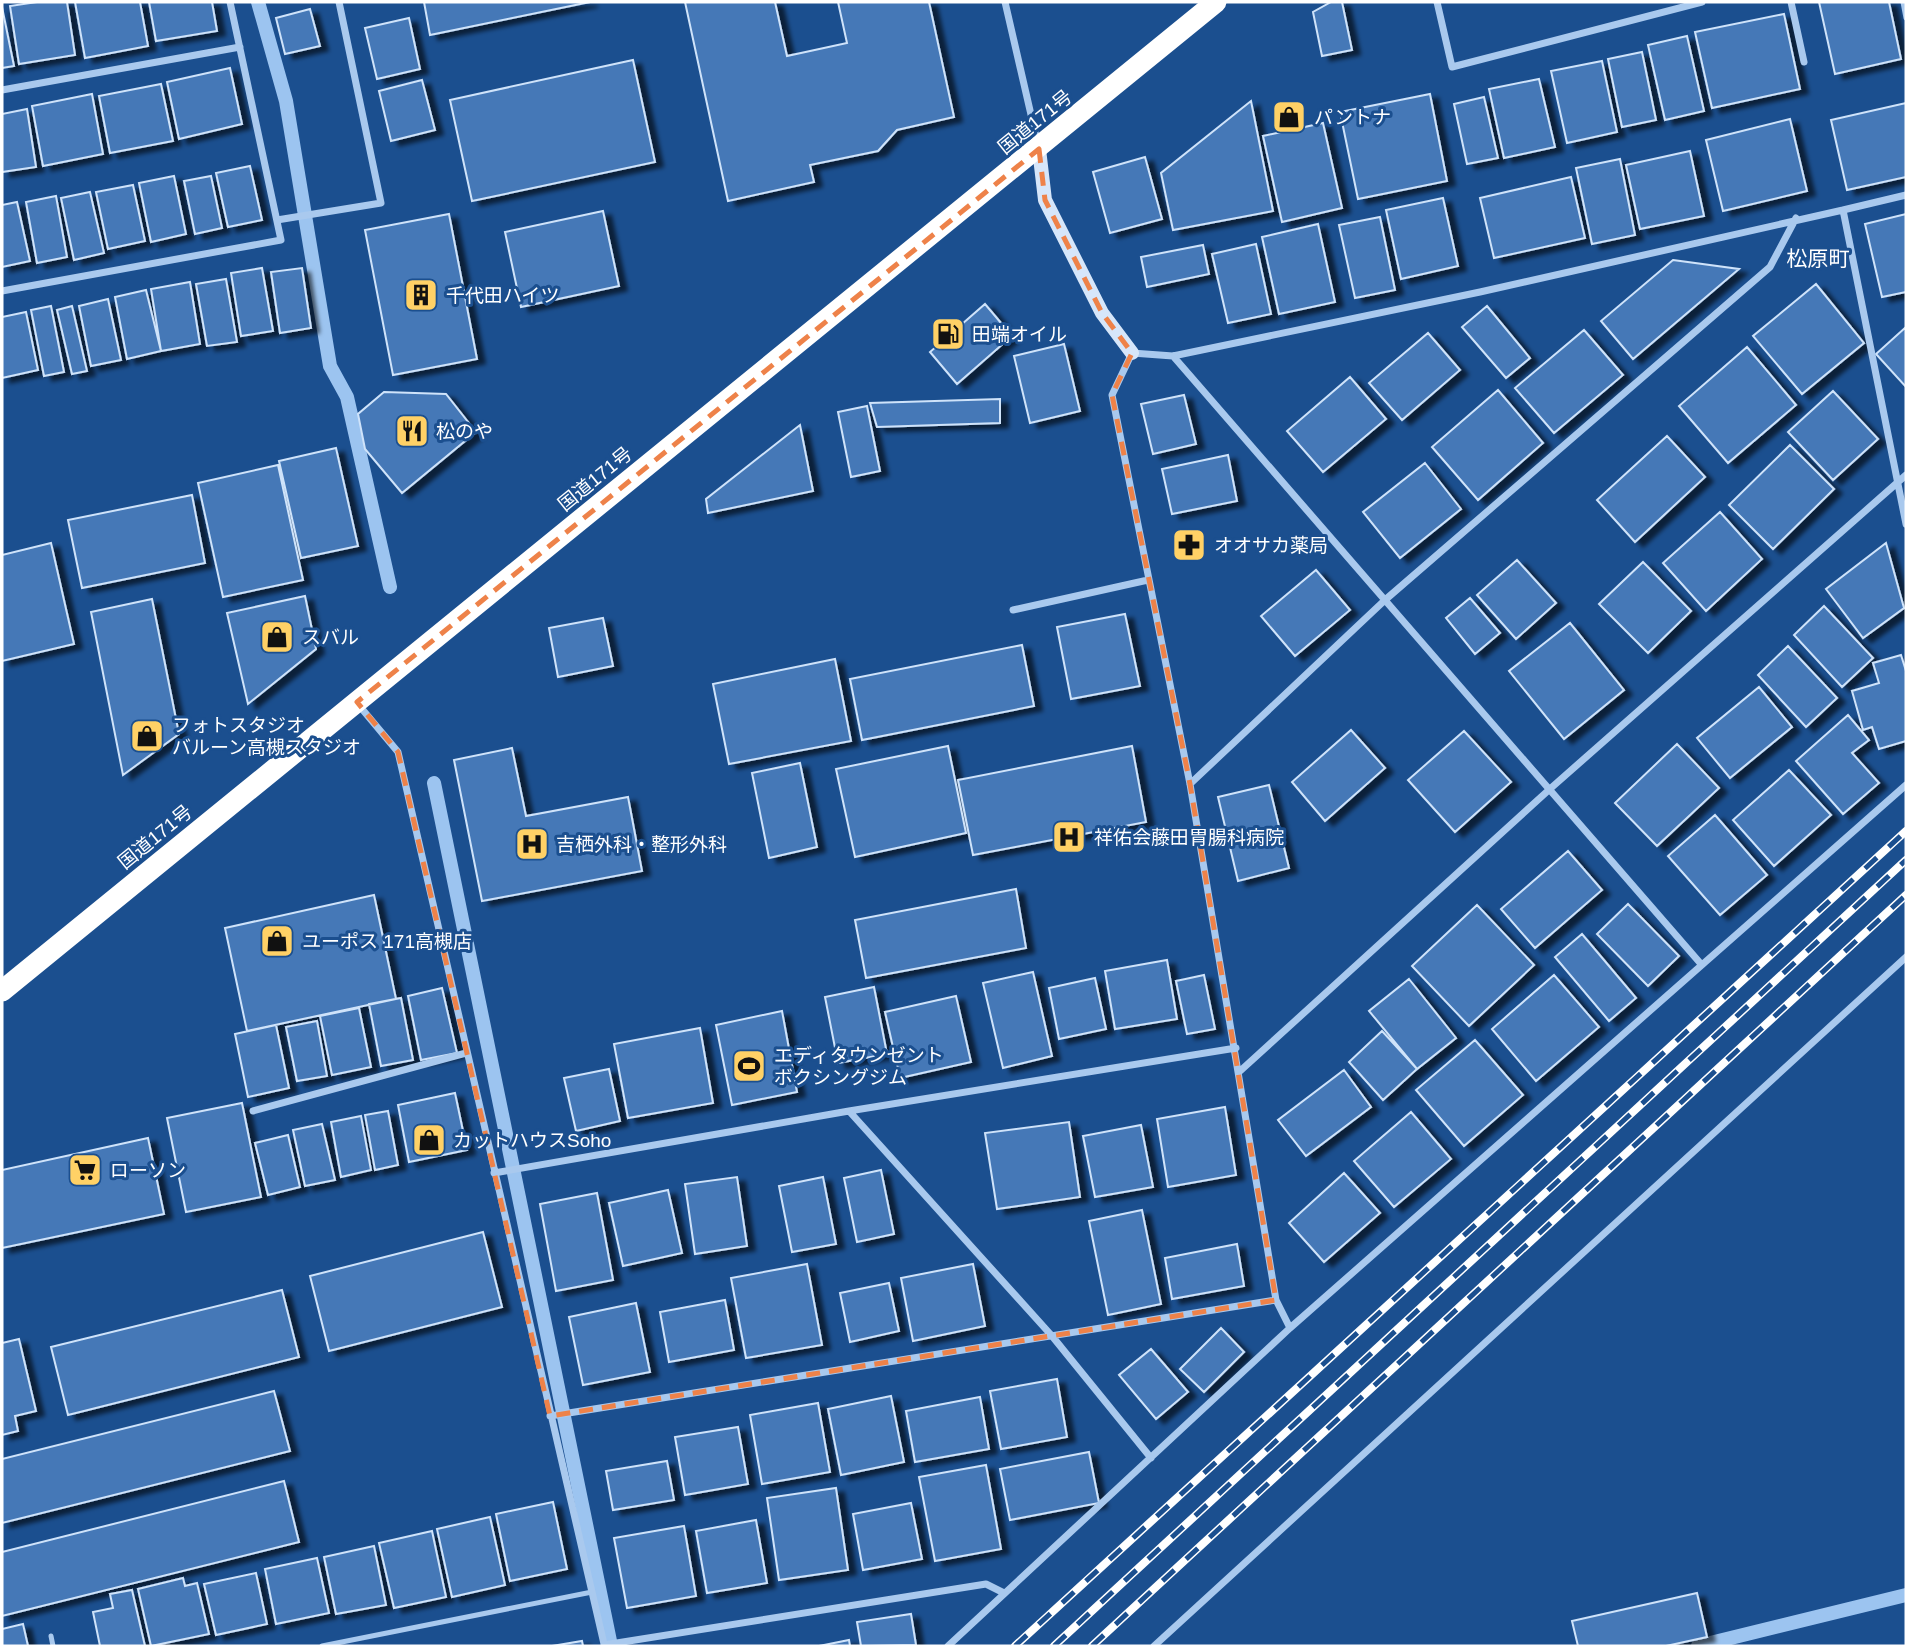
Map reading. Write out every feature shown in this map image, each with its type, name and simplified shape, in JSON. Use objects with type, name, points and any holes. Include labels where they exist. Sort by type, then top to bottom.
[{"type":"highway","name":"国道171号","points":[[2,990],[1039,149],[1216,2]]},
{"type":"street","points":[[2,291],[281,240],[230,2]]},
{"type":"street","points":[[277,220],[382,203],[340,2]]},
{"type":"street","points":[[1005,2],[1039,149],[1045,200],[1102,313],[1132,353],[1173,356],[1480,292],[1906,195]]},
{"type":"street","points":[[1437,2],[1452,67],[1702,2]]},
{"type":"street","points":[[1791,2],[1804,62]]},
{"type":"street","points":[[2,90],[240,47]]},
{"type":"street","points":[[1843,210],[1906,524]]},
{"type":"street","points":[[1190,784],[1385,600],[1769,267],[1796,218]]},
{"type":"street","points":[[1132,353],[1112,395],[1190,784],[1276,1300],[1290,1328]]},
{"type":"street","points":[[1173,356],[1551,788],[1701,964]]},
{"type":"street","points":[[1239,1072],[1551,788],[1906,475]]},
{"type":"street","points":[[1013,610],[1147,580]]},
{"type":"street","points":[[357,702],[398,752],[604,1645],[986,1584],[1004,1593]]},
{"type":"street","points":[[948,1646],[1290,1328],[1906,785]]},
{"type":"street","points":[[1154,1646],[1906,957]]},
{"type":"street","points":[[494,1173],[849,1111],[1236,1048]]},
{"type":"street","points":[[253,1111],[466,1053]]},
{"type":"street","points":[[849,1111],[1052,1336],[1150,1458]]},
{"type":"street","points":[[550,1416],[1276,1300]]},
{"type":"lane","points":[[1903,2],[1906,18]]},
{"type":"lane","points":[[322,1646],[592,1592]]},
{"type":"lane","points":[[51,1636],[53,1646]]},
{"type":"highlighted area","points":[[1039,149],[1045,200],[1102,313],[1132,353],[1112,395],[1190,784],[1276,1300],[550,1416],[398,752],[357,702]]},
{"type":"building","points":[[37,2],[67,2],[75,55],[19,64],[10,6]]},
{"type":"building","points":[[75,2],[140,2],[148,46],[85,58]]},
{"type":"building","points":[[149,2],[212,2],[217,31],[156,41]]},
{"type":"building","points":[[424,2],[590,2],[430,35]]},
{"type":"building","points":[[685,2],[775,2],[787,56],[847,43],[838,2],[929,2],[954,117],[897,130],[878,151],[810,165],[814,182],[728,201]]},
{"type":"building","points":[[1331,2],[1342,2],[1352,50],[1322,56],[1313,12]]},
{"type":"building","points":[[1819,2],[1889,2],[1901,59],[1835,74]]},
{"type":"building","points":[[2,7],[14,66],[2,68]]},
{"type":"building","points":[[310,9],[320,46],[285,54],[276,18]]},
{"type":"building","points":[[1784,14],[1800,89],[1712,108],[1695,32]]},
{"type":"building","points":[[409,18],[420,69],[377,79],[365,28]]},
{"type":"building","points":[[1687,36],[1704,111],[1665,120],[1648,45]]},
{"type":"building","points":[[1642,52],[1656,120],[1622,127],[1608,59]]},
{"type":"building","points":[[633,60],[655,162],[472,201],[450,100]]},
{"type":"building","points":[[1602,61],[1617,132],[1567,143],[1551,71]]},
{"type":"building","points":[[230,68],[242,124],[179,139],[167,82]]},
{"type":"building","points":[[1539,79],[1555,147],[1504,158],[1489,89]]},
{"type":"building","points":[[422,80],[435,130],[391,141],[379,91]]},
{"type":"building","points":[[161,84],[173,141],[110,153],[99,96]]},
{"type":"building","points":[[92,94],[103,154],[43,166],[32,106]]},
{"type":"building","points":[[1430,94],[1447,181],[1358,199],[1340,112]]},
{"type":"building","points":[[1484,97],[1498,158],[1467,164],[1454,104]]},
{"type":"building","points":[[1251,101],[1273,211],[1173,230],[1161,173]]},
{"type":"building","points":[[1906,103],[1906,177],[1847,190],[1831,120]]},
{"type":"building","points":[[27,109],[36,167],[2,172],[2,114]]},
{"type":"building","points":[[1790,119],[1807,191],[1723,211],[1706,140]]},
{"type":"building","points":[[1323,123],[1342,208],[1282,222],[1263,136]]},
{"type":"building","points":[[1690,151],[1704,216],[1640,229],[1626,165]]},
{"type":"building","points":[[1145,157],[1162,219],[1110,233],[1093,172]]},
{"type":"building","points":[[1620,159],[1635,235],[1592,244],[1576,168]]},
{"type":"building","points":[[250,166],[262,220],[228,227],[216,173]]},
{"type":"building","points":[[174,176],[186,234],[151,242],[139,183]]},
{"type":"building","points":[[211,176],[222,228],[195,234],[184,181]]},
{"type":"building","points":[[1571,177],[1585,238],[1494,258],[1480,198]]},
{"type":"building","points":[[133,185],[145,241],[108,249],[96,192]]},
{"type":"building","points":[[90,192],[104,253],[74,260],[61,198]]},
{"type":"building","points":[[56,196],[67,257],[37,263],[26,202]]},
{"type":"building","points":[[1443,198],[1458,266],[1401,279],[1386,210]]},
{"type":"building","points":[[17,202],[30,261],[2,267],[2,205]]},
{"type":"building","points":[[603,211],[619,286],[521,307],[505,232]]},
{"type":"building","name":"千代田ハイツ","points":[[449,214],[477,359],[393,375],[365,230]]},
{"type":"building","points":[[1906,214],[1906,292],[1882,297],[1865,224]]},
{"type":"building","points":[[1380,217],[1395,290],[1355,298],[1339,225]]},
{"type":"building","points":[[1318,224],[1335,302],[1279,314],[1262,237]]},
{"type":"building","points":[[1256,244],[1271,314],[1228,323],[1212,254]]},
{"type":"building","points":[[1203,245],[1209,274],[1147,287],[1141,257]]},
{"type":"building","points":[[1673,260],[1739,269],[1633,359],[1601,321]]},
{"type":"building","points":[[262,268],[273,331],[241,336],[231,273]]},
{"type":"building","points":[[302,268],[311,328],[280,333],[271,272]]},
{"type":"building","points":[[226,279],[237,342],[207,346],[196,284]]},
{"type":"building","points":[[190,282],[200,344],[161,351],[151,289]]},
{"type":"building","points":[[1816,284],[1864,343],[1802,394],[1753,336]]},
{"type":"building","points":[[146,290],[161,351],[127,359],[115,297]]},
{"type":"building","points":[[108,299],[121,360],[91,366],[79,306]]},
{"type":"building","points":[[985,304],[1012,336],[957,384],[930,352]]},
{"type":"building","points":[[51,306],[64,372],[44,376],[31,310]]},
{"type":"building","points":[[72,306],[87,371],[72,374],[57,310]]},
{"type":"building","points":[[1487,306],[1530,358],[1506,378],[1462,327]]},
{"type":"building","points":[[26,312],[38,370],[2,378],[2,317]]},
{"type":"building","points":[[1906,327],[1906,387],[1876,354]]},
{"type":"building","points":[[1584,330],[1623,375],[1554,433],[1515,388]]},
{"type":"building","points":[[1428,333],[1460,370],[1402,420],[1369,383]]},
{"type":"building","points":[[1064,344],[1080,411],[1030,423],[1014,356]]},
{"type":"building","points":[[1747,347],[1796,405],[1728,463],[1679,406]]},
{"type":"building","points":[[1350,377],[1386,419],[1323,472],[1287,431]]},
{"type":"building","points":[[1498,390],[1543,443],[1478,500],[1432,447]]},
{"type":"building","points":[[1833,391],[1878,439],[1833,480],[1788,432]]},
{"type":"building","points":[[384,392],[446,394],[476,432],[402,493],[365,449],[358,414]]},
{"type":"building","points":[[1184,395],[1196,444],[1153,454],[1141,404]]},
{"type":"building","points":[[1000,399],[1000,423],[877,427],[870,403]]},
{"type":"building","points":[[867,406],[880,471],[851,477],[838,412]]},
{"type":"building","points":[[800,425],[813,491],[708,513],[706,499]]},
{"type":"building","points":[[1667,436],[1705,477],[1635,542],[1597,500]]},
{"type":"building","points":[[1790,445],[1834,489],[1773,549],[1729,505]]},
{"type":"building","points":[[336,448],[358,546],[301,558],[279,461]]},
{"type":"building","points":[[1228,455],[1237,501],[1172,514],[1162,469]]},
{"type":"building","points":[[1425,463],[1461,509],[1400,558],[1363,512]]},
{"type":"building","points":[[278,465],[303,580],[223,597],[198,483]]},
{"type":"building","points":[[192,495],[205,563],[82,588],[68,520]]},
{"type":"building","points":[[1720,512],[1762,559],[1706,611],[1663,563]]},
{"type":"building","points":[[51,543],[74,644],[2,661],[2,555]]},
{"type":"building","points":[[1886,543],[1904,608],[1863,638],[1826,589]]},
{"type":"building","points":[[1517,560],[1556,603],[1516,639],[1477,595]]},
{"type":"building","points":[[1643,562],[1691,611],[1648,653],[1599,604]]},
{"type":"building","points":[[1316,570],[1350,610],[1295,656],[1261,616]]},
{"type":"building","points":[[305,596],[316,649],[248,704],[227,613]]},
{"type":"building","points":[[1470,598],[1500,633],[1475,654],[1446,618]]},
{"type":"building","points":[[152,599],[179,734],[123,775],[91,612]]},
{"type":"building","points":[[1824,606],[1873,658],[1842,687],[1794,635]]},
{"type":"building","points":[[1125,614],[1140,686],[1071,699],[1057,627]]},
{"type":"building","points":[[603,618],[613,666],[558,677],[549,628]]},
{"type":"building","points":[[1570,623],[1624,690],[1564,739],[1509,671]]},
{"type":"building","points":[[1022,645],[1034,706],[862,740],[850,679]]},
{"type":"building","points":[[1788,646],[1837,698],[1806,727],[1758,675]]},
{"type":"building","points":[[1901,655],[1906,671],[1906,741],[1879,749],[1872,727],[1863,730],[1852,691],[1879,683],[1873,663]]},
{"type":"building","points":[[835,659],[851,741],[729,764],[713,684]]},
{"type":"building","points":[[1759,687],[1792,727],[1730,778],[1697,738]]},
{"type":"building","points":[[1848,715],[1869,740],[1852,753],[1879,783],[1843,814],[1796,761]]},
{"type":"building","points":[[1351,730],[1385,768],[1325,821],[1292,782]]},
{"type":"building","points":[[1464,731],[1511,782],[1455,832],[1408,780]]},
{"type":"building","points":[[1677,744],[1719,788],[1657,846],[1615,803]]},
{"type":"building","points":[[948,746],[966,833],[855,857],[836,769]]},
{"type":"building","points":[[1132,746],[1146,822],[973,855],[958,780]]},
{"type":"building","points":[[512,748],[526,816],[628,797],[642,871],[482,901],[454,760]]},
{"type":"building","points":[[800,763],[817,847],[769,858],[752,773]]},
{"type":"building","points":[[1789,770],[1831,815],[1774,866],[1733,820]]},
{"type":"building","points":[[1269,785],[1289,868],[1238,881],[1218,797]]},
{"type":"building","points":[[1715,815],[1767,875],[1720,915],[1668,856]]},
{"type":"building","points":[[1568,851],[1602,890],[1535,948],[1501,909]]},
{"type":"building","points":[[1016,889],[1026,948],[866,978],[855,920]]},
{"type":"building","points":[[374,895],[396,999],[247,1031],[225,928]]},
{"type":"building","points":[[1628,904],[1679,956],[1648,986],[1597,934]]},
{"type":"building","points":[[1477,905],[1534,965],[1469,1026],[1412,966]]},
{"type":"building","points":[[1582,934],[1636,998],[1609,1021],[1555,957]]},
{"type":"building","points":[[1167,960],[1177,1019],[1115,1029],[1105,971]]},
{"type":"building","points":[[1033,972],[1052,1056],[1003,1068],[983,983]]},
{"type":"building","points":[[1204,975],[1215,1029],[1187,1034],[1176,981]]},
{"type":"building","points":[[1554,975],[1599,1027],[1536,1081],[1492,1029]]},
{"type":"building","points":[[1095,978],[1106,1029],[1059,1039],[1049,988]]},
{"type":"building","points":[[1409,979],[1456,1038],[1417,1069],[1369,1011]]},
{"type":"building","points":[[874,987],[887,1054],[838,1063],[825,997]]},
{"type":"building","points":[[442,988],[457,1053],[421,1060],[408,996]]},
{"type":"building","points":[[956,996],[971,1062],[900,1078],[885,1012]]},
{"type":"building","points":[[401,998],[413,1060],[381,1066],[369,1004]]},
{"type":"building","points":[[359,1008],[371,1067],[332,1075],[320,1016]]},
{"type":"building","points":[[782,1011],[797,1092],[732,1105],[716,1025]]},
{"type":"building","points":[[317,1021],[327,1076],[297,1081],[286,1027]]},
{"type":"building","points":[[276,1025],[289,1088],[248,1097],[235,1034]]},
{"type":"building","points":[[700,1028],[713,1103],[628,1118],[614,1044]]},
{"type":"building","points":[[1382,1031],[1417,1069],[1383,1100],[1349,1062]]},
{"type":"building","points":[[1475,1040],[1523,1095],[1464,1146],[1416,1090]]},
{"type":"building","points":[[609,1069],[620,1121],[576,1131],[564,1078]]},
{"type":"building","points":[[1344,1070],[1371,1107],[1306,1156],[1278,1120]]},
{"type":"building","points":[[455,1093],[467,1150],[409,1162],[398,1105]]},
{"type":"building","points":[[242,1103],[261,1197],[186,1212],[167,1118]]},
{"type":"building","points":[[1225,1107],[1236,1175],[1168,1187],[1157,1119]]},
{"type":"building","points":[[388,1111],[398,1165],[375,1170],[365,1115]]},
{"type":"building","points":[[1411,1112],[1451,1159],[1394,1207],[1354,1161]]},
{"type":"building","points":[[361,1116],[371,1170],[341,1177],[331,1122]]},
{"type":"building","points":[[1069,1122],[1080,1197],[997,1209],[985,1133]]},
{"type":"building","points":[[322,1124],[335,1180],[305,1186],[293,1130]]},
{"type":"building","points":[[1141,1125],[1153,1187],[1095,1197],[1083,1136]]},
{"type":"building","points":[[288,1135],[300,1187],[268,1195],[255,1143]]},
{"type":"building","points":[[148,1138],[164,1214],[2,1248],[2,1170]]},
{"type":"building","points":[[881,1170],[894,1234],[857,1242],[844,1178]]},
{"type":"building","points":[[1344,1173],[1380,1213],[1324,1262],[1289,1223]]},
{"type":"building","points":[[737,1177],[747,1246],[695,1254],[685,1184]]},
{"type":"building","points":[[823,1177],[836,1244],[792,1252],[779,1186]]},
{"type":"building","points":[[668,1190],[682,1253],[623,1266],[609,1203]]},
{"type":"building","points":[[597,1193],[613,1280],[556,1291],[540,1204]]},
{"type":"building","points":[[1142,1210],[1161,1304],[1108,1315],[1089,1221]]},
{"type":"building","points":[[483,1232],[502,1307],[329,1351],[310,1276]]},
{"type":"building","points":[[1237,1244],[1244,1286],[1172,1299],[1165,1258]]},
{"type":"building","points":[[807,1264],[822,1345],[746,1358],[731,1278]]},
{"type":"building","points":[[973,1264],[985,1326],[913,1341],[901,1278]]},
{"type":"building","points":[[889,1283],[899,1331],[850,1342],[840,1293]]},
{"type":"building","points":[[282,1290],[299,1357],[68,1415],[51,1347]]},
{"type":"building","points":[[725,1300],[734,1350],[669,1362],[660,1312]]},
{"type":"building","points":[[636,1303],[650,1372],[583,1385],[569,1317]]},
{"type":"building","points":[[1221,1328],[1244,1352],[1204,1392],[1180,1369]]},
{"type":"building","points":[[19,1339],[36,1411],[15,1416],[18,1431],[2,1435],[2,1343]]},
{"type":"building","points":[[1151,1349],[1188,1392],[1156,1419],[1119,1375]]},
{"type":"building","points":[[1057,1379],[1067,1437],[1001,1449],[990,1391]]},
{"type":"building","points":[[274,1391],[290,1451],[2,1523],[2,1459]]},
{"type":"building","points":[[891,1396],[904,1462],[841,1475],[828,1409]]},
{"type":"building","points":[[980,1397],[989,1449],[915,1462],[906,1411]]},
{"type":"building","points":[[818,1403],[830,1472],[762,1484],[750,1415]]},
{"type":"building","points":[[738,1427],[748,1484],[685,1495],[675,1437]]},
{"type":"building","points":[[1089,1452],[1099,1503],[1010,1520],[1000,1469]]},
{"type":"building","points":[[667,1461],[674,1500],[613,1510],[606,1471]]},
{"type":"building","points":[[986,1465],[1001,1549],[935,1561],[919,1477]]},
{"type":"building","points":[[284,1481],[299,1542],[2,1616],[2,1552]]},
{"type":"building","points":[[836,1488],[848,1570],[779,1580],[767,1498]]},
{"type":"building","points":[[553,1502],[567,1569],[510,1581],[496,1514]]},
{"type":"building","points":[[911,1503],[922,1559],[863,1570],[853,1514]]},
{"type":"building","points":[[490,1517],[505,1585],[452,1597],[437,1529]]},
{"type":"building","points":[[756,1520],[767,1583],[707,1593],[696,1531]]},
{"type":"building","points":[[684,1526],[696,1596],[627,1608],[614,1538]]},
{"type":"building","points":[[432,1531],[446,1597],[394,1608],[379,1543]]},
{"type":"building","points":[[374,1546],[386,1605],[336,1614],[324,1557]]},
{"type":"building","points":[[317,1558],[329,1613],[276,1624],[265,1569]]},
{"type":"building","points":[[256,1573],[267,1624],[216,1635],[204,1584]]},
{"type":"building","points":[[183,1578],[185,1586],[197,1583],[209,1634],[151,1646],[138,1589]]},
{"type":"building","points":[[132,1590],[145,1646],[100,1646],[93,1612],[113,1608],[110,1594]]},
{"type":"building","points":[[1697,1593],[1707,1637],[1666,1646],[1578,1646],[1572,1621]]},
{"type":"building","points":[[911,1614],[916,1645],[861,1646],[857,1622]]},
{"type":"building","points":[[23,1624],[28,1646],[2,1646],[2,1629]]},
{"type":"building","points":[[849,1640],[850,1646],[819,1646]]},
{"type":"building","points":[[582,1641],[583,1646],[552,1646]]},
{"type":"waterway","points":[[258,2],[286,101],[330,366],[347,397],[390,587]]},
{"type":"waterway","points":[[434,783],[611,1646]]},
{"type":"waterway","points":[[1698,1646],[1906,1595]]},
{"type":"railway","points":[[1015,1646],[1906,831]]},
{"type":"railway","points":[[1054,1646],[1906,860]]},
{"type":"railway","points":[[1092,1646],[1906,895]]},
{"type":"place","name":"パントナ","points":[[1289,117]]},
{"type":"place","name":"千代田ハイツ","points":[[421,295]]},
{"type":"place","name":"田端オイル","points":[[948,334]]},
{"type":"place","name":"松のや","points":[[412,431]]},
{"type":"place","name":"オオサカ薬局","points":[[1189,545]]},
{"type":"place","name":"スバル","points":[[277,637]]},
{"type":"place","name":"フォトスタジオ バルーン高槻スタジオ","points":[[147,736]]},
{"type":"place","name":"祥佑会藤田胃腸科病院","points":[[1069,837]]},
{"type":"place","name":"吉栖外科・整形外科","points":[[532,844]]},
{"type":"place","name":"ユーポス 171高槻店","points":[[277,941]]},
{"type":"place","name":"エディタウンゼント ボクシングジム","points":[[749,1066]]},
{"type":"place","name":"カットハウスSoho","points":[[429,1140]]},
{"type":"place","name":"ローソン","points":[[85,1170]]},
{"type":"district","name":"松原町","points":[[1818,258]]}]
